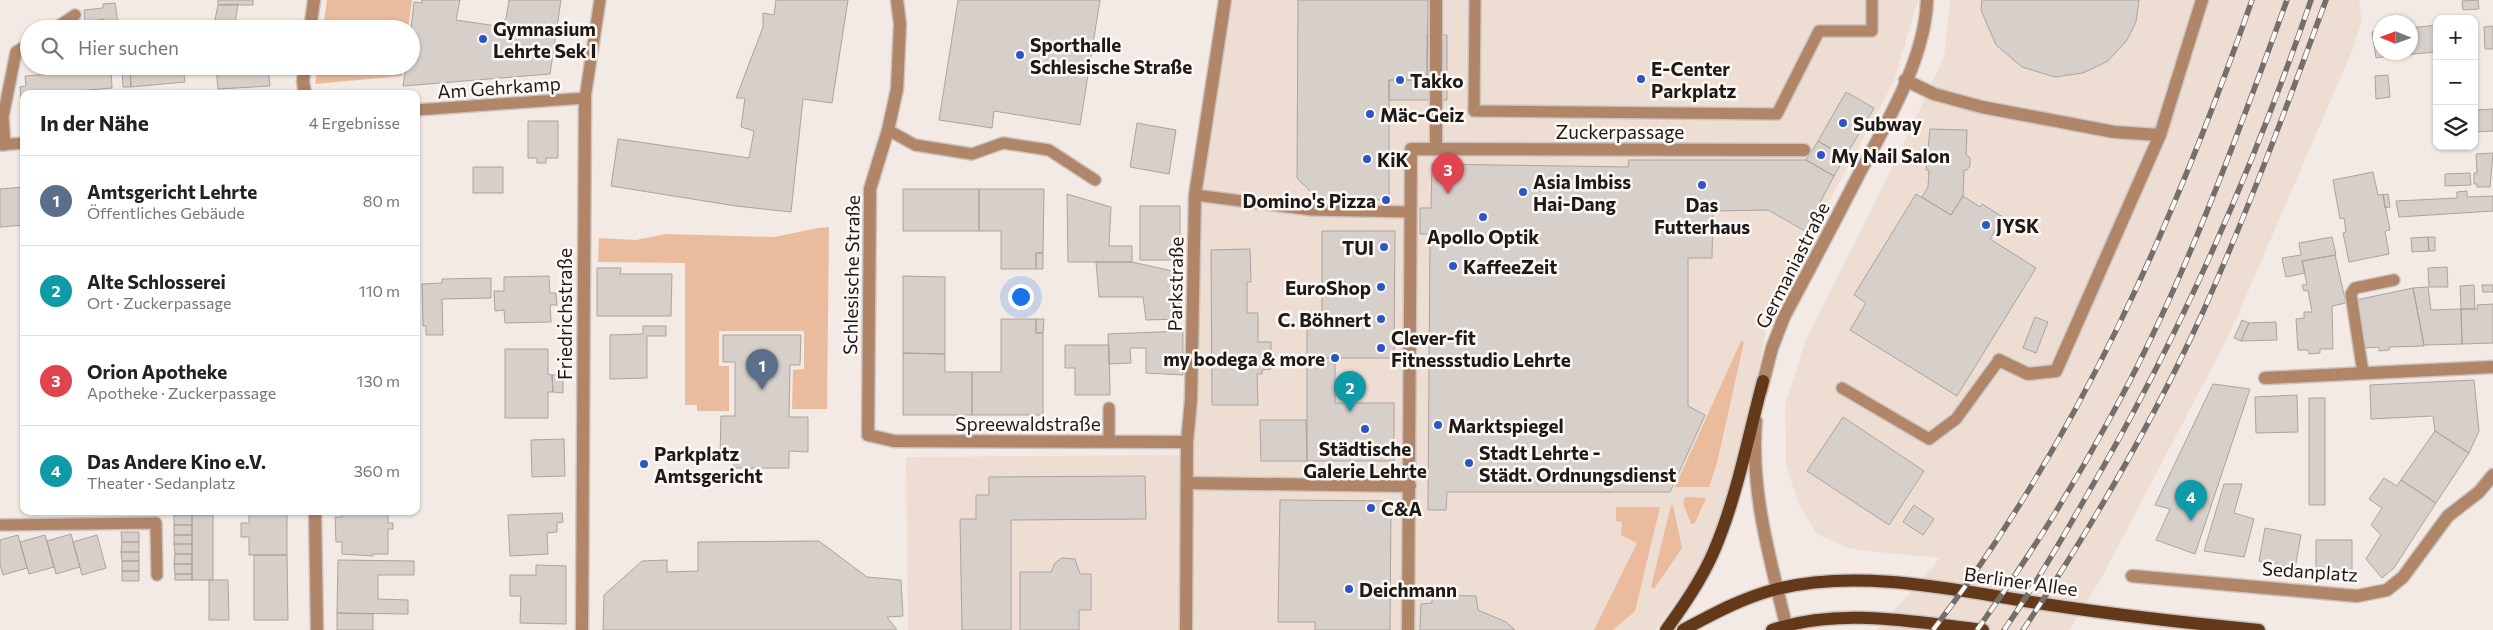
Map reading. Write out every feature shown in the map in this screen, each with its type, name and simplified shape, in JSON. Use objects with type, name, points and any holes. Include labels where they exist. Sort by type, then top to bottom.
[{"type":"main road","points":[[1666,630],[1703,574],[1714,550],[1737,482],[1763,381]]},
{"type":"main road","name":"Berliner Allee","points":[[1683,630],[1741,601],[1777,589],[1806,584],[1877,581],[2171,622],[2259,630]]},
{"type":"main road","points":[[1772,630],[1836,618],[1887,619],[1983,630]]},
{"type":"street","points":[[311,20],[314,0]]},
{"type":"street","name":"Schlesische Straße","points":[[868,435],[870,188],[888,130],[897,89],[900,60],[900,24],[897,0]]},
{"type":"street","name":"Parkstraße","points":[[1186,630],[1187,442],[1191,400],[1195,195],[1225,0]]},
{"type":"street","points":[[1436,0],[1436,150]]},
{"type":"street","name":"Germaniastraße","points":[[1786,626],[1767,549],[1755,464],[1755,435],[1763,381],[1784,317],[1890,116],[1906,80],[1922,34],[1926,0]]},
{"type":"street","points":[[1999,360],[2028,374],[2056,371],[2160,135],[2202,0]]},
{"type":"street","points":[[304,75],[304,90]]},
{"type":"street","points":[[1906,80],[1934,94],[1982,107],[2114,132],[2160,135]]},
{"type":"street","name":"Friedrichstraße","points":[[582,630],[585,98]]},
{"type":"street","name":"Zuckerpassage","points":[[1408,630],[1411,149],[1804,150]]},
{"type":"street","points":[[2265,378],[2493,367]]},
{"type":"street","name":"Spreewaldstraße","points":[[868,435],[894,441],[1187,442]]},
{"type":"street","name":"Sedanplatz","points":[[2132,576],[2357,596],[2387,590],[2403,576],[2448,516],[2479,492],[2493,475]]},
{"type":"street","points":[[1187,483],[1410,486]]},
{"type":"street","points":[[315,515],[316,630]]},
{"type":"lane","name":"Friedrichstraße","points":[[585,98],[600,0]]},
{"type":"lane","points":[[1475,0],[1474,111],[1777,114],[1819,31],[1872,31],[1872,0]]},
{"type":"lane","points":[[69,20],[76,16]]},
{"type":"lane","points":[[20,50],[16,52],[4,117],[2,145],[20,143]]},
{"type":"lane","name":"Am Gehrkamp","points":[[420,110],[585,98]]},
{"type":"lane","points":[[888,130],[915,145],[972,154],[1003,143],[1050,150],[1095,180]]},
{"type":"lane","points":[[1195,195],[1312,210],[1410,212]]},
{"type":"lane","points":[[2363,372],[2352,294],[2355,288],[2394,280]]},
{"type":"lane","points":[[1842,388],[1929,439],[1956,419],[1999,360]]},
{"type":"lane","points":[[1109,408],[1109,442]]},
{"type":"lane","points":[[0,525],[156,523],[157,575]]},
{"type":"shaded area","points":[[327,0],[412,0],[409,20],[324,20]]},
{"type":"shaded area","points":[[1228,0],[1918,0],[1894,81],[1769,313],[1729,530],[1655,630],[908,630],[906,457],[1181,455],[1191,204]]},
{"type":"shaded area","points":[[1950,0],[2361,0],[2359,5],[2362,20],[2352,51],[2231,331],[2102,577],[2069,630],[1877,630],[1940,558],[1858,550],[1845,547],[1817,534],[1799,505],[1786,465],[1785,405],[1806,339],[1893,167],[1944,57]]},
{"type":"shaded area","points":[[316,75],[402,75],[402,76],[315,84]]},
{"type":"shaded area","points":[[829,227],[827,409],[792,409],[793,370],[804,369],[804,331],[719,331],[719,366],[729,366],[729,411],[697,411],[697,405],[685,405],[685,263],[598,262],[599,238],[636,240],[666,234],[774,237]]},
{"type":"shaded area","points":[[1741,341],[1744,342],[1717,463],[1709,487],[1675,487]]},
{"type":"shaded area","points":[[1685,497],[1706,498],[1695,523],[1691,524],[1683,503]]},
{"type":"shaded area","points":[[1671,505],[1673,505],[1682,548],[1654,589],[1651,587]]},
{"type":"shaded area","points":[[1616,507],[1660,507],[1635,611],[1613,630],[1594,630],[1637,543],[1621,535],[1622,522],[1616,521]]},
{"type":"building","points":[[218,0],[253,0],[253,5],[218,5]]},
{"type":"building","name":"Gymnasium Lehrte Sek I","points":[[422,0],[460,0],[456,20],[497,26],[506,19],[509,0],[561,0],[550,74],[403,86],[405,75],[420,75],[420,20],[412,20],[414,2],[422,3]]},
{"type":"building","points":[[776,0],[848,0],[832,103],[803,99],[791,212],[736,206],[611,186],[618,139],[749,158],[754,131],[741,127],[745,98],[736,98],[763,27],[763,13],[774,15]]},
{"type":"building","name":"Sporthalle Schlesische Straße","points":[[958,0],[1100,0],[1080,125],[994,111],[992,128],[939,120]]},
{"type":"building","points":[[1298,0],[1428,0],[1427,80],[1389,80],[1389,200],[1311,199],[1311,192],[1297,178]]},
{"type":"building","points":[[1982,0],[2139,0],[2136,22],[2127,40],[2108,61],[2083,73],[2055,77],[2022,67],[1996,45],[1981,10]]},
{"type":"building","points":[[2478,0],[2479,9],[2463,10],[2462,1]]},
{"type":"building","points":[[115,3],[118,20],[85,20],[84,10],[103,8],[103,4]]},
{"type":"building","points":[[238,4],[235,20],[215,20],[218,5]]},
{"type":"building","points":[[2433,25],[2433,52],[2418,54],[2418,27]]},
{"type":"building","points":[[2493,26],[2493,49],[2485,49],[2484,27]]},
{"type":"building","points":[[1427,35],[1447,35],[1447,100],[1389,100],[1389,80],[1427,80]]},
{"type":"building","points":[[111,75],[112,88],[89,90],[20,90],[20,87],[26,86],[25,76]]},
{"type":"building","points":[[122,75],[130,75],[131,87],[123,87]]},
{"type":"building","points":[[130,75],[184,75],[185,82],[131,87]]},
{"type":"building","points":[[217,75],[269,75],[270,86],[218,89]]},
{"type":"building","points":[[2388,75],[2390,97],[2376,99],[2375,76]]},
{"type":"building","points":[[1846,92],[1874,108],[1845,157],[1818,141]]},
{"type":"building","points":[[2493,109],[2493,131],[2478,132],[2478,110]]},
{"type":"building","points":[[528,121],[558,121],[558,158],[546,158],[546,163],[537,163],[537,158],[528,158]]},
{"type":"building","points":[[1137,123],[1176,130],[1169,174],[1130,167]]},
{"type":"building","points":[[1930,129],[1967,130],[1966,154],[1970,158],[1970,166],[1967,170],[1964,170],[1963,196],[1951,215],[1922,197],[1928,187],[1929,170],[1926,170]]},
{"type":"building","points":[[1818,141],[1845,157],[1834,176],[1806,160]]},
{"type":"building","points":[[2493,153],[2490,187],[2477,187],[2477,184],[2474,184],[2474,173],[2477,173],[2476,154]]},
{"type":"building","points":[[1629,160],[1806,160],[1834,176],[1805,231],[1768,210],[1713,211],[1712,258],[1688,258],[1688,406],[1705,415],[1670,492],[1447,492],[1446,510],[1428,510],[1430,234],[1420,234],[1420,208],[1431,208],[1432,164],[1628,167]]},
{"type":"building","points":[[473,167],[503,167],[503,193],[473,193]]},
{"type":"building","points":[[2373,172],[2378,195],[2383,194],[2390,230],[2385,231],[2389,254],[2349,262],[2343,233],[2346,232],[2344,218],[2340,219],[2333,180]]},
{"type":"building","points":[[2470,173],[2471,185],[2445,186],[2445,174]]},
{"type":"building","points":[[20,187],[20,225],[0,227],[0,189]]},
{"type":"building","points":[[903,189],[979,189],[979,231],[903,231]]},
{"type":"building","points":[[979,189],[1044,189],[1043,253],[1036,253],[1036,269],[1001,269],[1001,231],[979,231]]},
{"type":"building","points":[[2467,191],[2467,197],[2493,196],[2493,211],[2399,217],[2396,201],[2457,198],[2457,192]]},
{"type":"building","points":[[1067,194],[1111,207],[1109,246],[1132,246],[1132,262],[1068,262]]},
{"type":"building","points":[[1916,194],[1951,215],[1963,196],[1980,207],[1982,204],[2003,217],[1990,239],[2036,268],[1957,396],[1850,330],[1866,303],[1854,295]]},
{"type":"building","points":[[2388,194],[2390,207],[2385,208],[2383,195]]},
{"type":"building","points":[[1140,206],[1180,206],[1180,260],[1140,260]]},
{"type":"building","points":[[1322,231],[1395,231],[1394,358],[1307,358],[1307,316],[1322,316]]},
{"type":"building","points":[[2332,237],[2336,255],[2302,261],[2305,273],[2286,277],[2282,258],[2301,255],[2299,243]]},
{"type":"building","points":[[2428,237],[2435,237],[2435,251],[2429,251]]},
{"type":"building","points":[[2428,237],[2429,251],[2412,252],[2411,238]]},
{"type":"building","points":[[1250,249],[1251,282],[1247,282],[1247,313],[1258,313],[1258,342],[1271,342],[1271,369],[1262,370],[1262,374],[1257,374],[1258,405],[1212,405],[1211,250]]},
{"type":"building","points":[[1036,253],[1043,253],[1043,269],[1036,269]]},
{"type":"building","points":[[2335,255],[2346,303],[2332,306],[2333,349],[2320,349],[2320,353],[2309,354],[2308,350],[2298,350],[2296,319],[2304,318],[2304,312],[2312,312],[2308,290],[2304,291],[2302,285],[2307,285],[2302,261]]},
{"type":"building","points":[[1096,262],[1132,262],[1181,273],[1179,319],[1146,320],[1143,297],[1099,297]]},
{"type":"building","points":[[2447,267],[2448,287],[2429,287],[2428,268]]},
{"type":"building","points":[[597,268],[621,268],[620,274],[672,274],[671,316],[597,316]]},
{"type":"building","points":[[549,276],[550,293],[556,293],[557,305],[550,305],[551,322],[505,323],[504,310],[495,311],[494,291],[504,291],[504,277]]},
{"type":"building","points":[[903,276],[945,277],[945,354],[903,353]]},
{"type":"building","points":[[491,278],[491,298],[442,299],[443,335],[426,335],[426,326],[423,326],[422,284],[442,283],[442,279]]},
{"type":"building","points":[[2474,285],[2475,309],[2461,309],[2460,286]]},
{"type":"building","points":[[2482,285],[2493,285],[2493,292],[2483,292]]},
{"type":"building","points":[[2428,287],[2431,310],[2461,309],[2462,344],[2424,345],[2413,288]]},
{"type":"building","points":[[2413,288],[2424,346],[2390,347],[2389,350],[2379,351],[2379,347],[2365,348],[2356,300]]},
{"type":"building","points":[[2493,304],[2493,343],[2462,344],[2461,309],[2478,309],[2477,305]]},
{"type":"building","points":[[2035,317],[2048,322],[2036,353],[2023,348]]},
{"type":"building","points":[[1001,319],[1036,319],[1036,333],[1043,333],[1043,415],[972,415],[972,372],[1001,372]]},
{"type":"building","points":[[1036,319],[1044,319],[1043,333],[1036,333]]},
{"type":"building","points":[[2242,320],[2249,323],[2241,341],[2234,338]]},
{"type":"building","points":[[2276,322],[2277,340],[2241,341],[2249,323]]},
{"type":"building","points":[[643,326],[666,326],[666,336],[647,336],[647,378],[610,379],[610,335],[643,334]]},
{"type":"building","points":[[1183,331],[1183,375],[1146,373],[1146,348],[1130,348],[1131,363],[1109,364],[1108,334]]},
{"type":"building","points":[[723,335],[801,335],[800,365],[790,365],[789,417],[808,417],[808,452],[789,451],[789,468],[734,468],[734,457],[720,457],[721,416],[735,416],[735,362],[723,362]]},
{"type":"building","points":[[1065,345],[1109,345],[1110,395],[1075,395],[1075,368],[1065,368]]},
{"type":"building","points":[[505,349],[548,349],[548,374],[552,375],[553,392],[548,392],[548,418],[505,418]]},
{"type":"building","points":[[903,353],[945,354],[945,372],[972,372],[972,415],[903,415]]},
{"type":"building","points":[[1307,358],[1335,358],[1335,403],[1394,403],[1394,461],[1307,461]]},
{"type":"building","points":[[563,374],[563,393],[553,392],[552,375]]},
{"type":"building","points":[[2474,380],[2479,431],[2469,453],[2435,431],[2433,416],[2371,419],[2370,385]]},
{"type":"building","points":[[2213,384],[2250,389],[2195,554],[2156,540],[2170,509],[2155,505]]},
{"type":"building","points":[[2297,395],[2298,432],[2256,433],[2255,397]]},
{"type":"building","points":[[2309,398],[2325,398],[2325,505],[2309,505]]},
{"type":"building","points":[[1843,417],[1924,471],[1889,525],[1807,471]]},
{"type":"building","points":[[1260,420],[1306,420],[1307,461],[1261,461]]},
{"type":"building","points":[[2435,431],[2469,453],[2436,503],[2401,480]]},
{"type":"building","points":[[564,439],[565,476],[532,477],[531,440]]},
{"type":"building","points":[[1145,476],[1146,519],[1011,520],[1011,630],[962,630],[960,519],[976,519],[976,495],[989,495],[989,477]]},
{"type":"building","points":[[2384,478],[2397,486],[2401,480],[2436,503],[2394,568],[2382,578],[2366,559],[2381,535],[2371,525],[2382,508],[2369,499]]},
{"type":"building","points":[[2224,484],[2242,484],[2234,513],[2254,519],[2244,557],[2204,551]]},
{"type":"building","points":[[1280,500],[1391,501],[1390,630],[1315,630],[1315,622],[1278,622]]},
{"type":"building","points":[[1914,505],[1934,519],[1923,535],[1903,522]]},
{"type":"building","points":[[562,513],[563,522],[557,523],[557,532],[547,533],[548,554],[510,556],[508,515]]},
{"type":"building","points":[[174,515],[192,515],[192,525],[174,525]]},
{"type":"building","points":[[192,515],[213,515],[213,580],[192,580]]},
{"type":"building","points":[[249,515],[287,515],[287,555],[249,555],[249,537],[241,537],[241,523],[249,523]]},
{"type":"building","points":[[342,515],[388,515],[388,523],[393,523],[393,529],[388,529],[388,554],[373,554],[373,556],[342,554],[342,542],[336,542],[335,517],[342,517]]},
{"type":"building","points":[[174,525],[192,525],[192,535],[174,535]]},
{"type":"building","points":[[2265,528],[2301,535],[2295,568],[2259,561]]},
{"type":"building","points":[[121,532],[139,532],[139,542],[122,542]]},
{"type":"building","points":[[71,534],[80,567],[56,574],[47,541]]},
{"type":"building","points":[[18,535],[27,568],[3,575],[0,565],[0,540]]},
{"type":"building","points":[[45,535],[54,567],[29,574],[20,542]]},
{"type":"building","points":[[97,535],[106,568],[82,575],[73,542]]},
{"type":"building","points":[[174,535],[192,535],[192,544],[174,544]]},
{"type":"building","points":[[2316,540],[2352,540],[2352,575],[2316,575]]},
{"type":"building","points":[[819,541],[867,577],[901,580],[903,616],[887,617],[897,630],[603,630],[604,595],[642,561],[667,560],[667,572],[698,571],[698,542]]},
{"type":"building","points":[[122,542],[139,542],[139,552],[121,552]]},
{"type":"building","points":[[174,544],[192,544],[192,554],[175,554]]},
{"type":"building","points":[[121,552],[139,552],[139,561],[122,561]]},
{"type":"building","points":[[175,554],[192,554],[192,564],[174,564]]},
{"type":"building","points":[[254,555],[287,555],[288,620],[254,620]]},
{"type":"building","points":[[1062,558],[1075,559],[1080,574],[1091,574],[1091,610],[1079,610],[1079,630],[1020,630],[1020,572],[1051,572],[1055,563]]},
{"type":"building","points":[[338,560],[414,561],[414,575],[378,575],[378,599],[408,600],[408,614],[337,613]]},
{"type":"building","points":[[122,561],[139,561],[139,571],[122,571]]},
{"type":"building","points":[[174,564],[192,564],[192,574],[175,574]]},
{"type":"building","points":[[536,565],[566,566],[566,624],[520,623],[521,596],[510,596],[510,575],[536,575]]},
{"type":"building","points":[[122,571],[139,571],[139,581],[122,581]]},
{"type":"building","points":[[175,574],[192,574],[192,580],[175,580]]},
{"type":"building","points":[[209,580],[228,580],[229,620],[209,620]]},
{"type":"building","points":[[1432,595],[1476,596],[1478,610],[1506,622],[1515,630],[1420,630],[1421,604],[1432,603]]},
{"type":"building","points":[[337,613],[373,614],[373,630],[337,630]]},
{"type":"railway","points":[[1933,630],[1985,558],[2033,484],[2077,407],[2155,248],[2190,166],[2252,0]]},
{"type":"railway","points":[[1977,630],[2013,579],[2063,500],[2095,446],[2136,368],[2161,317],[2206,213],[2248,107],[2287,0]]},
{"type":"railway","points":[[2004,630],[2047,564],[2121,436],[2183,315],[2264,128],[2311,0]]},
{"type":"railway","points":[[2023,630],[2119,476],[2183,355],[2251,197],[2326,0]]},
{"type":"place","name":"Gymnasium Lehrte Sek I","points":[[483,39]]},
{"type":"place","name":"Sporthalle Schlesische Straße","points":[[1020,55]]},
{"type":"place","name":"E-Center Parkplatz","points":[[1641,79]]},
{"type":"place","name":"Takko","points":[[1400,80]]},
{"type":"place","name":"Mäc-Geiz","points":[[1370,114]]},
{"type":"place","name":"Subway","points":[[1843,123]]},
{"type":"place","name":"My Nail Salon","points":[[1821,155]]},
{"type":"place","name":"KiK","points":[[1367,159]]},
{"type":"place","name":"Das Futterhaus","points":[[1702,185]]},
{"type":"place","name":"Asia Imbiss Hai-Dang","points":[[1523,192]]},
{"type":"place","name":"Orion Apotheke","points":[[1448,194]]},
{"type":"place","name":"Domino's Pizza","points":[[1386,200]]},
{"type":"place","name":"Apollo Optik","points":[[1483,217]]},
{"type":"place","name":"JYSK","points":[[1986,225]]},
{"type":"place","name":"TUI","points":[[1384,247]]},
{"type":"place","name":"KaffeeZeit","points":[[1453,266]]},
{"type":"place","name":"EuroShop","points":[[1381,287]]},
{"type":"place","name":"C. Böhnert","points":[[1381,319]]},
{"type":"place","name":"Clever-fit Fitnessstudio Lehrte","points":[[1381,348]]},
{"type":"place","name":"my bodega & more","points":[[1335,358]]},
{"type":"place","name":"Amtsgericht Lehrte","points":[[762,390]]},
{"type":"place","name":"Alte Schlosserei","points":[[1350,412]]},
{"type":"place","name":"Marktspiegel","points":[[1438,425]]},
{"type":"place","name":"Städtische Galerie Lehrte","points":[[1365,429]]},
{"type":"place","name":"Stadt Lehrte - Städt. Ordnungsdienst","points":[[1469,463]]},
{"type":"place","name":"Parkplatz Amtsgericht","points":[[644,464]]},
{"type":"place","name":"C&A","points":[[1371,508]]},
{"type":"place","name":"Das Andere Kino e.V.","points":[[2191,521]]},
{"type":"place","name":"Deichmann","points":[[1349,589]]}]
